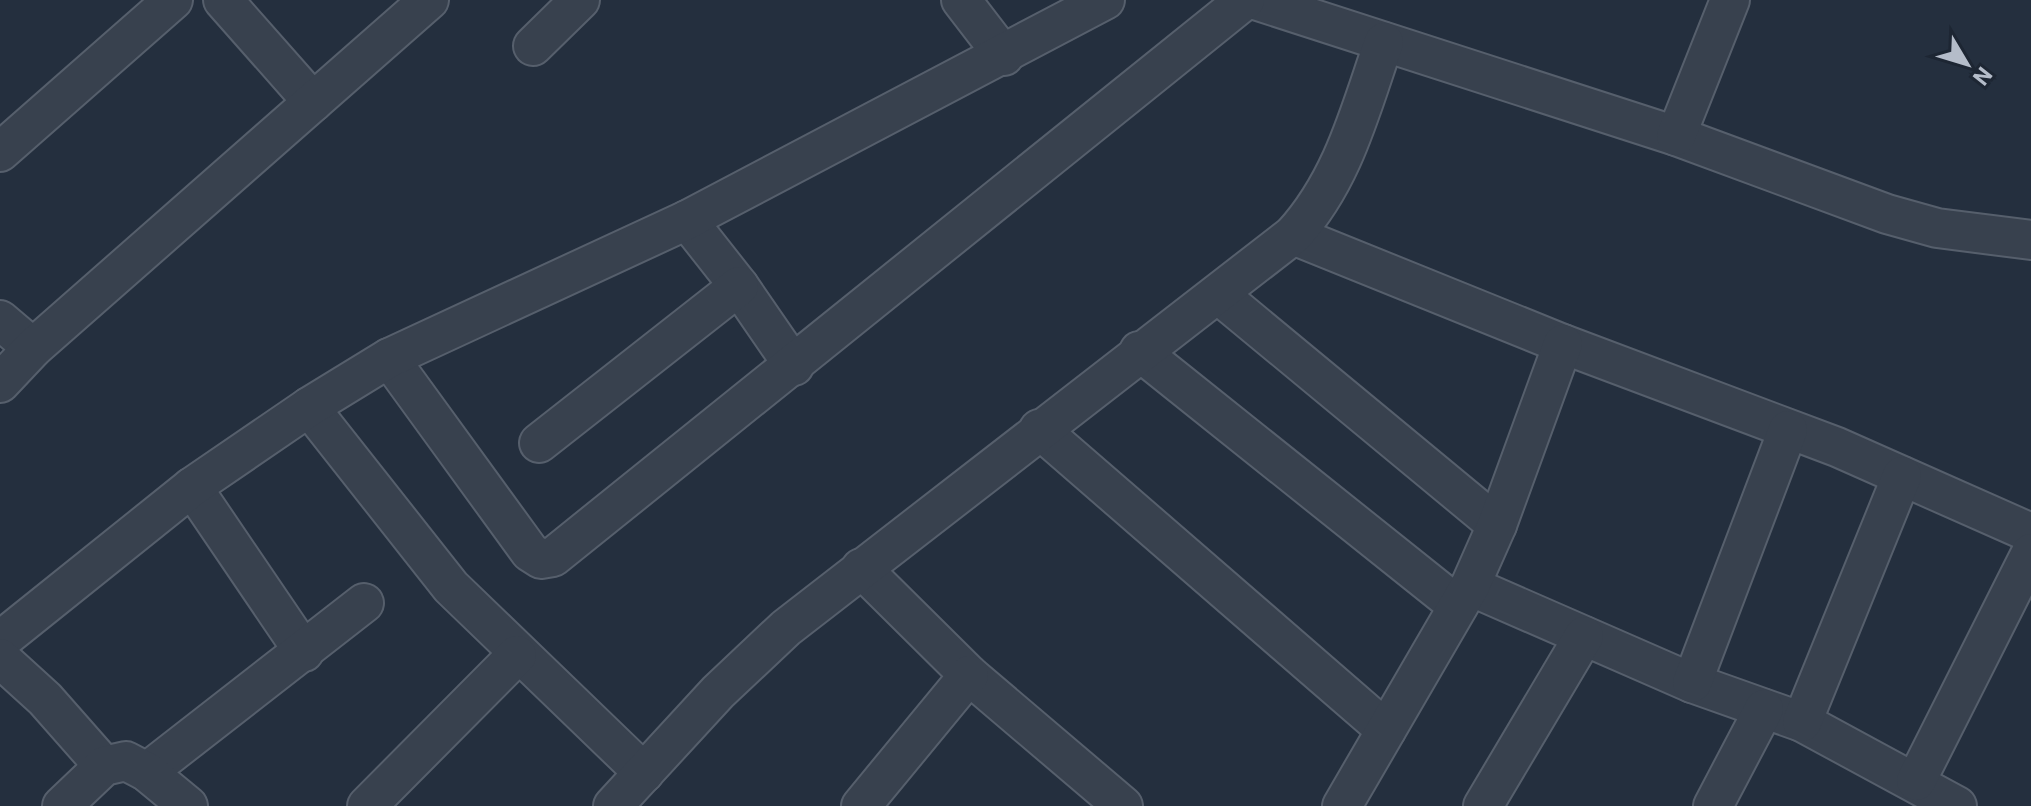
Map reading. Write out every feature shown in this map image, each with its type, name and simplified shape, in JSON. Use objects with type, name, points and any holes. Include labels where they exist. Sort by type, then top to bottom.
[{"type":"street","points":[[0,152],[173,0]]},
{"type":"street","points":[[223,0],[313,102]]},
{"type":"street","points":[[0,383],[33,348],[429,0]]},
{"type":"street","points":[[533,46],[580,0]]},
{"type":"street","points":[[961,0],[1004,56]]},
{"type":"street","points":[[0,641],[192,487],[309,407],[389,358],[687,220],[1004,56],[1105,0]]},
{"type":"street","points":[[389,358],[530,552],[541,559],[553,557],[1245,0]]},
{"type":"street","points":[[1255,0],[1676,136],[1887,214],[1937,228],[2031,240]]},
{"type":"street","points":[[1676,136],[1730,0]]},
{"type":"street","points":[[613,806],[718,692],[786,628],[1139,351],[1293,235],[1317,208],[1342,163],[1384,42]]},
{"type":"street","points":[[687,220],[739,286],[794,366]]},
{"type":"street","points":[[1293,235],[1902,476],[2031,533]]},
{"type":"street","points":[[539,443],[739,286]]},
{"type":"street","points":[[1218,294],[1497,525]]},
{"type":"street","points":[[0,320],[33,348]]},
{"type":"street","points":[[1342,806],[1464,596],[1497,525],[1563,344]]},
{"type":"street","points":[[1139,351],[1464,596],[1584,636],[1692,683],[1802,722],[1916,781],[1957,806]]},
{"type":"street","points":[[309,407],[441,575],[517,655],[644,773]]},
{"type":"street","points":[[1039,429],[1386,730]]},
{"type":"street","points":[[1692,683],[1788,430]]},
{"type":"street","points":[[1802,722],[1902,476]]},
{"type":"street","points":[[192,487],[304,652]]},
{"type":"street","points":[[1916,781],[2031,553]]},
{"type":"street","points":[[861,568],[969,675],[1123,806]]},
{"type":"street","points":[[147,772],[364,603]]},
{"type":"street","points":[[1493,803],[1584,636]]},
{"type":"street","points":[[367,806],[517,655]]},
{"type":"street","points":[[0,658],[45,699],[104,766]]},
{"type":"street","points":[[861,806],[969,675]]},
{"type":"street","points":[[1713,806],[1764,709]]},
{"type":"street","points":[[62,806],[104,766],[126,761],[147,772],[188,806]]}]
